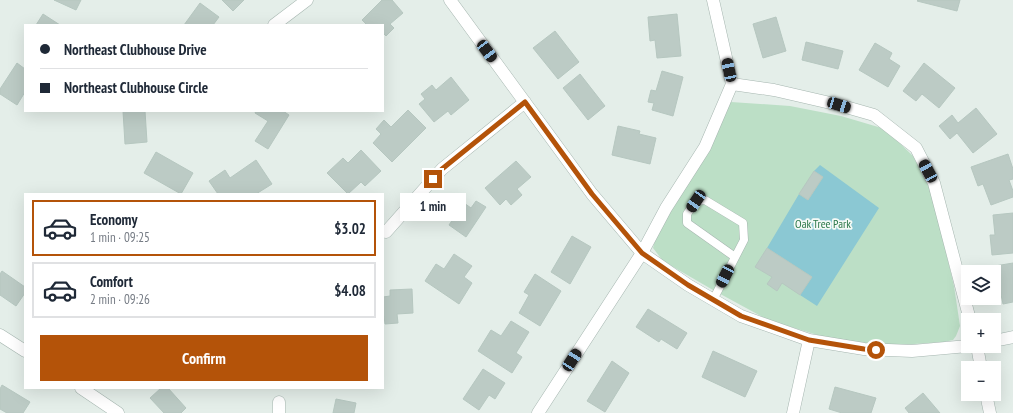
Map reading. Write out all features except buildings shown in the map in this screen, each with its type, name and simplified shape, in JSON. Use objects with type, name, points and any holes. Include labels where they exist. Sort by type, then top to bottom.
[{"type":"street","points":[[275,24],[307,0]]},
{"type":"street","points":[[450,0],[592,194],[642,253],[688,285],[741,316],[809,340],[878,350],[912,351],[961,347]]},
{"type":"street","points":[[538,413],[642,253],[666,208],[705,147],[732,84],[713,0]]},
{"type":"street","points":[[732,84],[774,90],[839,105],[874,115],[916,148],[934,183],[968,313]]},
{"type":"street","points":[[386,232],[442,169],[525,102]]},
{"type":"street","points":[[0,335],[24,349]]},
{"type":"street","points":[[1001,340],[1013,337]]},
{"type":"street","points":[[793,413],[809,340]]},
{"type":"street","points":[[82,389],[118,413]]},
{"type":"street","points":[[987,401],[990,413]]},
{"type":"lane","points":[[713,300],[744,240],[743,223],[705,200],[696,201],[687,214],[687,223],[735,256]]},
{"type":"green space","name":"Oak Tree Park","points":[[731,102],[790,106],[841,116],[885,129],[913,156],[932,193],[954,286],[960,326],[953,340],[944,342],[885,346],[824,337],[768,320],[663,261],[653,248],[658,230]]},
{"type":"water","points":[[820,165],[879,208],[817,306],[800,295],[812,277],[767,248],[799,194],[808,200],[823,177],[814,171]]},
{"type":"route","points":[[433,179],[442,169],[525,102],[592,194],[642,253],[688,285],[741,316],[809,340],[876,350]]}]
